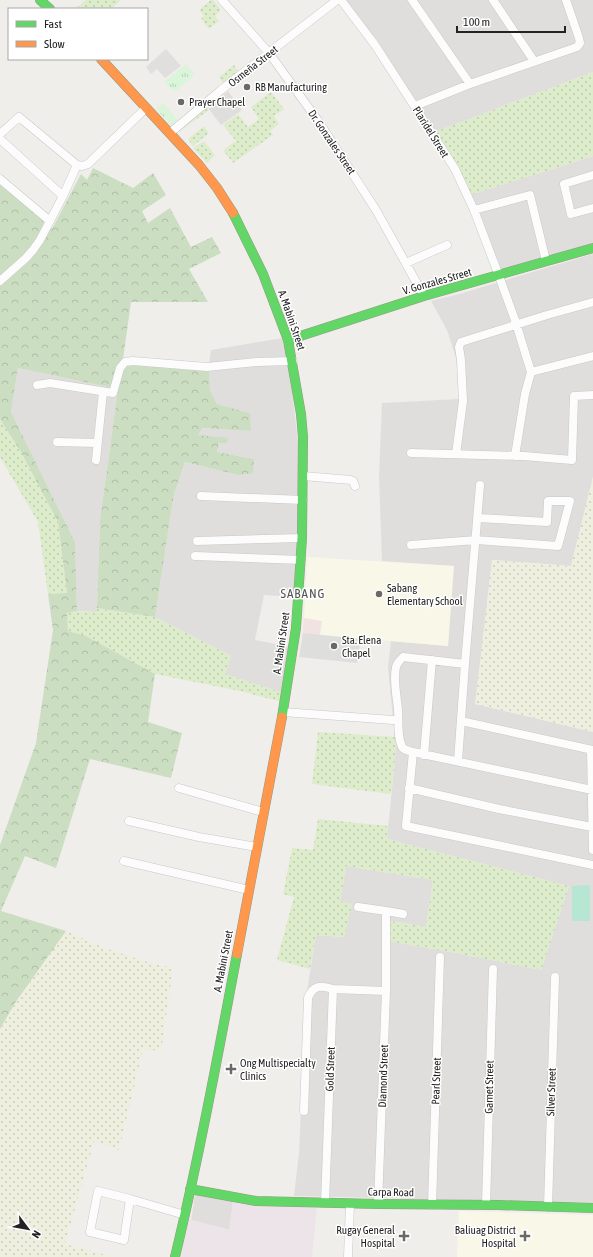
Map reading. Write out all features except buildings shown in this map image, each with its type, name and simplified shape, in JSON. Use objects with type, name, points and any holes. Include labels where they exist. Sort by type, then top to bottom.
[{"type":"main road","points":[[40,0],[49,8]]},
{"type":"main road","name":"A. Mabini Street","points":[[102,60],[199,165],[217,188],[233,213],[263,274],[288,340],[293,361],[303,437],[301,560],[296,628],[283,712],[212,1086],[175,1257]]},
{"type":"main road","name":"V. Gonzales Street","points":[[288,340],[424,296],[499,276],[593,248]]},
{"type":"main road","name":"Carpa Road","points":[[190,1189],[256,1200],[350,1204],[486,1205],[593,1208]]},
{"type":"street","name":"Dr. Gonzales Street","points":[[222,0],[269,53],[336,146],[376,210],[424,296]]},
{"type":"street","name":"Osmeña Street","points":[[170,133],[221,90],[337,0]]},
{"type":"street","name":"Plaridel Street","points":[[341,0],[375,45],[455,169],[474,210],[517,324],[531,372]]},
{"type":"street","points":[[412,0],[470,84]]},
{"type":"street","points":[[493,0],[534,61]]},
{"type":"street","points":[[415,106],[470,84],[577,47],[580,43],[578,32],[566,0]]},
{"type":"street","points":[[0,134],[19,117],[77,165],[82,166],[88,164],[146,108]]},
{"type":"street","points":[[0,139],[63,196]]},
{"type":"street","points":[[0,281],[33,250],[40,240],[77,165]]},
{"type":"street","points":[[593,175],[564,184],[571,214],[593,208]]},
{"type":"street","points":[[0,179],[50,221]]},
{"type":"street","points":[[474,210],[530,195],[546,261]]},
{"type":"street","points":[[406,263],[447,245]]},
{"type":"street","points":[[456,454],[463,401],[459,344],[464,340],[593,302]]},
{"type":"street","points":[[515,456],[525,394],[531,372],[593,356]]},
{"type":"street","points":[[37,385],[50,383],[113,394],[120,368],[125,362],[133,361],[207,367],[257,362],[293,361]]},
{"type":"street","points":[[96,460],[104,392]]},
{"type":"street","points":[[411,453],[515,456],[572,460],[574,396],[593,395]]},
{"type":"street","points":[[57,442],[98,443]]},
{"type":"street","points":[[303,476],[348,480],[353,482],[355,486]]},
{"type":"street","points":[[458,761],[480,485]]},
{"type":"street","points":[[201,496],[303,500]]},
{"type":"street","points":[[411,545],[476,540],[558,546],[570,502],[548,501],[547,522],[478,518]]},
{"type":"street","points":[[198,541],[302,538]]},
{"type":"street","points":[[195,556],[301,560]]},
{"type":"street","points":[[465,664],[403,657],[397,664],[396,687],[401,745],[405,750],[592,790]]},
{"type":"street","points":[[424,754],[432,660]]},
{"type":"street","points":[[283,712],[393,720]]},
{"type":"street","points":[[461,721],[592,750],[593,850]]},
{"type":"street","points":[[413,752],[406,826],[593,865]]},
{"type":"street","points":[[179,788],[263,812]]},
{"type":"street","points":[[409,788],[499,809],[592,827]]},
{"type":"street","points":[[129,821],[199,837],[257,847]]},
{"type":"street","points":[[124,861],[249,890]]},
{"type":"street","points":[[358,907],[403,914]]},
{"type":"street","name":"Diamond Street","points":[[378,1204],[386,991],[386,911]]},
{"type":"street","name":"Pearl Street","points":[[432,1205],[440,957]]},
{"type":"street","name":"Garnet Street","points":[[486,1205],[492,969]]},
{"type":"street","name":"Silver Street","points":[[548,1207],[555,977]]},
{"type":"street","points":[[304,1111],[308,998],[313,989],[326,987],[333,989],[386,991]]},
{"type":"street","name":"Gold Street","points":[[325,1203],[333,989]]},
{"type":"street","points":[[130,1200],[124,1240],[90,1232],[98,1192],[130,1200],[185,1215]]},
{"type":"street","points":[[348,1257],[350,1204]]},
{"type":"shaded area","points":[[346,0],[593,0],[593,72],[435,132]]},
{"type":"shaded area","points":[[166,49],[181,66],[165,78],[157,69],[151,74],[146,67]]},
{"type":"shaded area","points":[[228,91],[242,110],[221,125],[208,108]]},
{"type":"shaded area","points":[[593,156],[593,243],[500,270],[470,195]]},
{"type":"shaded area","points":[[593,254],[593,477],[571,566],[492,560],[476,704],[593,732],[593,1203],[294,1196],[299,1153],[306,997],[316,935],[344,937],[351,904],[340,902],[346,866],[433,880],[426,927],[391,921],[388,941],[541,970],[569,886],[387,839],[396,749],[388,668],[391,641],[448,646],[453,566],[382,561],[379,477],[382,403],[459,399],[456,358],[447,330],[431,301]]},
{"type":"shaded area","points":[[283,338],[288,355],[298,442],[299,507],[294,597],[264,595],[255,640],[291,647],[283,693],[225,674],[231,656],[155,617],[174,494],[185,462],[238,475],[254,459],[217,452],[219,442],[198,436],[201,428],[250,431],[250,413],[217,404],[210,390],[209,364],[211,350]]},
{"type":"shaded area","points":[[18,368],[118,389],[100,520],[97,612],[77,611],[75,542],[11,412]]},
{"type":"shaded area","name":"Sabang Elementary School","points":[[307,557],[454,566],[448,646],[320,635],[322,621],[304,618]]},
{"type":"shaded area","points":[[304,618],[322,621],[320,635],[303,633]]},
{"type":"shaded area","points":[[303,633],[361,639],[357,663],[299,657]]},
{"type":"shaded area","points":[[195,1195],[233,1201],[230,1230],[191,1220]]},
{"type":"shaded area","points":[[233,1201],[317,1208],[312,1257],[181,1257],[189,1219],[229,1230]]},
{"type":"shaded area","name":"Baliuag District Hospital","points":[[459,1211],[593,1215],[593,1257],[457,1257]]},
{"type":"green space","points":[[86,0],[121,0],[112,8],[76,8]]},
{"type":"green space","points":[[213,0],[221,10],[215,16],[219,21],[209,29],[201,19],[204,16],[199,10]]},
{"type":"green space","points":[[186,64],[195,75],[175,92],[164,82]]},
{"type":"green space","points":[[234,65],[238,71],[223,83],[219,77]]},
{"type":"green space","points":[[593,72],[593,156],[470,195],[435,132]]},
{"type":"green space","points":[[271,92],[284,109],[274,116],[279,124],[270,131],[273,135],[233,163],[223,150],[236,141],[223,125],[238,114],[248,127],[259,119],[251,107]]},
{"type":"green space","points":[[163,103],[178,120],[171,125],[156,109]]},
{"type":"green space","points":[[206,107],[209,110],[180,131],[177,128]]},
{"type":"green space","points":[[204,126],[209,133],[193,146],[188,139]]},
{"type":"green space","points":[[204,141],[215,155],[207,163],[193,148]]},
{"type":"green space","points":[[93,168],[133,188],[153,173],[166,195],[142,211],[148,223],[170,208],[191,247],[212,237],[221,253],[189,269],[208,302],[131,302],[123,359],[209,364],[210,390],[217,404],[250,413],[251,431],[202,428],[198,435],[228,438],[227,443],[219,443],[217,452],[254,459],[253,473],[238,475],[185,462],[174,494],[155,617],[97,608],[100,520],[118,389],[18,368],[11,412],[75,542],[77,611],[67,613],[68,631],[86,636],[155,674],[148,722],[182,733],[171,778],[90,759],[56,868],[25,856],[1,911],[66,931],[15,1003],[0,1029],[0,845],[36,743],[53,630],[48,594],[67,593],[58,522],[21,452],[0,419],[0,183],[52,229],[81,174],[87,180]]},
{"type":"green space","points":[[0,419],[21,452],[58,522],[67,593],[48,594],[38,522],[0,457]]},
{"type":"green space","points":[[593,477],[593,732],[475,704],[492,560],[571,566]]},
{"type":"green space","points":[[97,608],[155,617],[231,656],[225,674],[283,693],[282,702],[240,691],[155,674],[86,636],[68,631],[67,613],[77,611],[97,612]]},
{"type":"green space","points":[[318,732],[395,737],[396,749],[391,794],[312,784]]},
{"type":"green space","points":[[318,819],[388,826],[387,839],[569,886],[541,970],[388,941],[391,921],[426,927],[433,880],[346,866],[340,902],[352,904],[344,937],[316,935],[310,969],[277,960],[294,897],[283,894],[292,848],[313,850]]},
{"type":"green space","points":[[590,885],[590,921],[572,921],[572,886]]},
{"type":"green space","points":[[66,931],[102,947],[144,961],[173,968],[161,1051],[143,1049],[119,1150],[94,1141],[65,1244],[114,1257],[0,1257],[0,1029],[15,1003]]},
{"type":"traffic: fast","points":[[40,0],[49,8]]},
{"type":"traffic: fast","points":[[233,213],[263,274],[288,340],[301,414],[303,437],[302,538],[296,628],[282,717]]},
{"type":"traffic: fast","points":[[288,340],[424,296],[593,248]]},
{"type":"traffic: fast","points":[[175,1257],[200,1144],[237,954]]},
{"type":"traffic: fast","points":[[190,1189],[256,1201],[593,1208]]},
{"type":"traffic: slow","points":[[102,60],[199,165],[217,188],[233,213]]},
{"type":"traffic: slow","points":[[237,954],[282,717]]},
{"type":"place","name":"RB Manufacturing","points":[[247,87]]},
{"type":"place","name":"Prayer Chapel","points":[[181,102]]},
{"type":"place","name":"Sabang Elementary School","points":[[379,594]]},
{"type":"place","name":"Sta. Elena Chapel","points":[[334,646]]},
{"type":"place","name":"Ong Multispecialty Clinics","points":[[231,1069]]},
{"type":"place","name":"Rugay General Hospital","points":[[404,1236]]},
{"type":"place","name":"Baliuag District Hospital","points":[[525,1236]]},
{"type":"district","name":"SABANG","points":[[303,593]]}]
